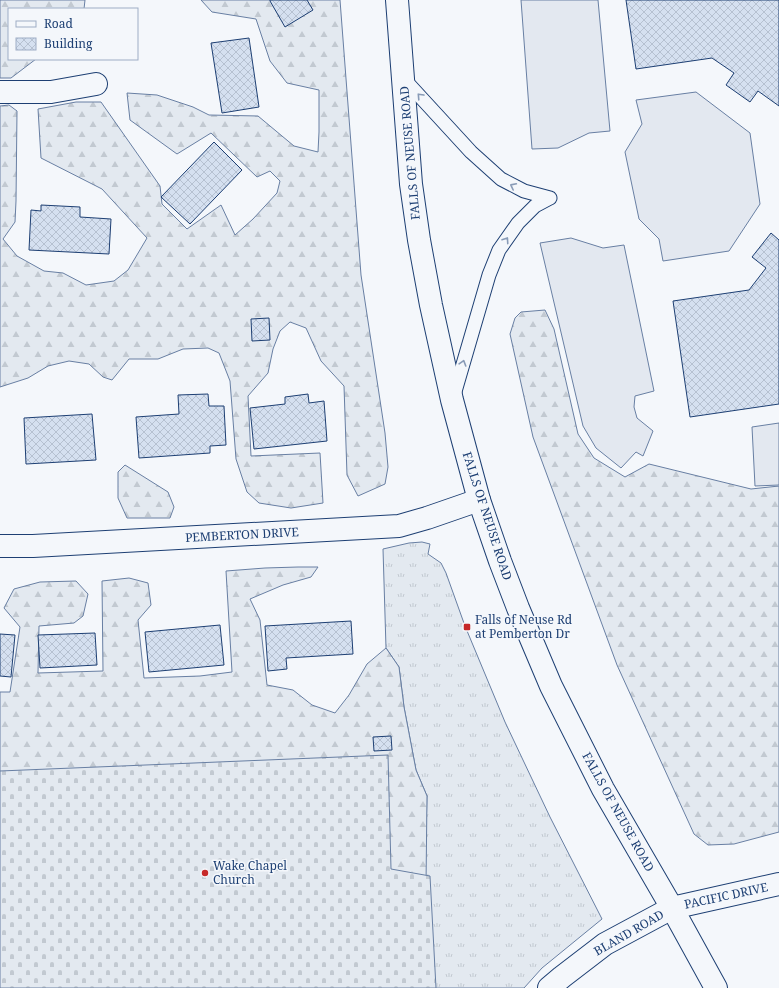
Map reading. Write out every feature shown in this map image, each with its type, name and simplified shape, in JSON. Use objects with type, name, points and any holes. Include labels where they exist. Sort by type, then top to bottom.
[{"type":"main road","name":"FALLS OF NEUSE ROAD","points":[[398,0],[410,176],[414,205],[431,305],[452,400],[479,500],[518,608],[551,686],[603,789],[672,908],[716,988]]},
{"type":"main road","points":[[0,92],[51,92],[96,84]]},
{"type":"main road","name":"PEMBERTON DRIVE","points":[[0,546],[33,546],[399,526],[479,500]]},
{"type":"main road","name":"PACIFIC DRIVE","points":[[672,908],[779,884]]},
{"type":"main road","name":"BLAND ROAD","points":[[549,988],[605,944],[672,908]]},
{"type":"lane","points":[[403,78],[472,152],[501,179],[524,191],[550,198],[535,206],[518,222],[499,250],[489,275],[452,400]]},
{"type":"green space","points":[[0,0],[85,0],[84,8],[8,8],[8,60],[35,60],[11,78],[0,78]]},
{"type":"green space","points":[[201,0],[340,0],[361,275],[385,433],[388,467],[385,484],[358,496],[347,475],[344,386],[321,361],[306,328],[290,322],[280,331],[273,349],[268,373],[248,396],[251,456],[320,453],[323,503],[291,508],[259,503],[247,492],[236,459],[230,381],[219,353],[208,348],[183,349],[158,359],[129,359],[112,380],[103,377],[89,364],[69,361],[48,366],[28,378],[0,387],[0,106],[9,105],[17,111],[15,222],[3,239],[17,256],[44,271],[63,273],[86,285],[114,281],[128,270],[147,238],[102,189],[41,158],[38,109],[76,102],[101,102],[160,186],[162,204],[187,229],[221,205],[235,235],[253,219],[277,193],[280,181],[270,171],[257,177],[211,133],[177,154],[130,120],[127,93],[157,95],[193,107],[209,115],[258,116],[294,146],[318,152],[319,90],[287,83],[270,61],[256,19],[212,12]]},
{"type":"green space","points":[[545,310],[554,329],[578,434],[594,458],[625,477],[649,464],[751,489],[779,486],[779,832],[734,844],[708,845],[694,834],[617,665],[533,437],[510,334],[515,318],[521,312]]},
{"type":"green space","points":[[125,465],[168,492],[174,507],[170,518],[127,518],[118,498],[118,472]]},
{"type":"green space","points":[[422,542],[430,544],[428,554],[441,563],[446,573],[465,626],[505,722],[550,817],[602,919],[542,968],[524,988],[416,988],[425,867],[427,796],[416,770],[404,707],[399,667],[386,648],[383,549],[409,543]]},
{"type":"green space","name":"Wake Chapel Church","points":[[318,567],[311,577],[283,585],[250,599],[260,620],[267,685],[293,690],[312,705],[335,713],[349,695],[367,664],[386,648],[399,667],[404,707],[416,770],[427,796],[425,975],[0,988],[0,692],[10,692],[20,627],[4,608],[14,589],[40,582],[76,581],[88,594],[83,616],[74,623],[39,626],[38,673],[103,671],[102,581],[129,578],[148,583],[151,605],[138,620],[144,678],[200,676],[232,672],[226,571]]},
{"type":"green space","name":"Wake Chapel Church","points":[[388,755],[391,869],[430,876],[436,988],[0,988],[0,771]]},
{"type":"shaded area","points":[[521,0],[598,0],[610,131],[589,133],[558,148],[532,149]]},
{"type":"shaded area","points":[[696,92],[750,133],[760,204],[729,251],[663,261],[659,239],[639,219],[625,152],[642,124],[636,100]]},
{"type":"shaded area","points":[[571,238],[603,248],[624,245],[654,391],[635,396],[634,407],[637,418],[653,431],[643,456],[636,452],[621,468],[596,448],[583,426],[540,243]]},
{"type":"shaded area","points":[[779,423],[779,485],[755,486],[752,427]]},
{"type":"building","points":[[270,0],[307,0],[313,10],[285,27]]},
{"type":"building","points":[[626,0],[779,0],[779,106],[758,91],[750,102],[726,85],[734,73],[712,58],[636,69]]},
{"type":"building","points":[[249,38],[259,107],[222,113],[211,43]]},
{"type":"building","points":[[214,142],[242,170],[190,224],[161,197]]},
{"type":"building","points":[[41,205],[80,207],[80,217],[111,219],[109,254],[29,250],[31,210],[41,211]]},
{"type":"building","points":[[771,233],[779,240],[779,404],[690,417],[673,301],[749,290],[766,268],[752,257]]},
{"type":"building","points":[[269,318],[270,340],[252,341],[251,319]]},
{"type":"building","points":[[208,394],[209,406],[224,406],[226,445],[210,446],[210,453],[139,458],[136,417],[179,414],[178,395]]},
{"type":"building","points":[[308,394],[309,403],[324,401],[327,441],[254,449],[250,408],[285,404],[285,397]]},
{"type":"building","points":[[92,414],[96,460],[26,464],[24,418]]},
{"type":"building","points":[[351,621],[353,654],[286,658],[287,669],[268,671],[265,626]]},
{"type":"building","points":[[220,625],[224,665],[149,672],[145,632]]},
{"type":"building","points":[[95,633],[97,665],[40,668],[38,635]]},
{"type":"building","points":[[0,634],[15,635],[11,677],[0,676]]},
{"type":"building","points":[[391,736],[392,750],[374,751],[373,737]]},
{"type":"place","name":"Falls of Neuse Rd at Pemberton Dr","points":[[467,627]]},
{"type":"place","name":"Wake Chapel Church","points":[[205,873]]}]
